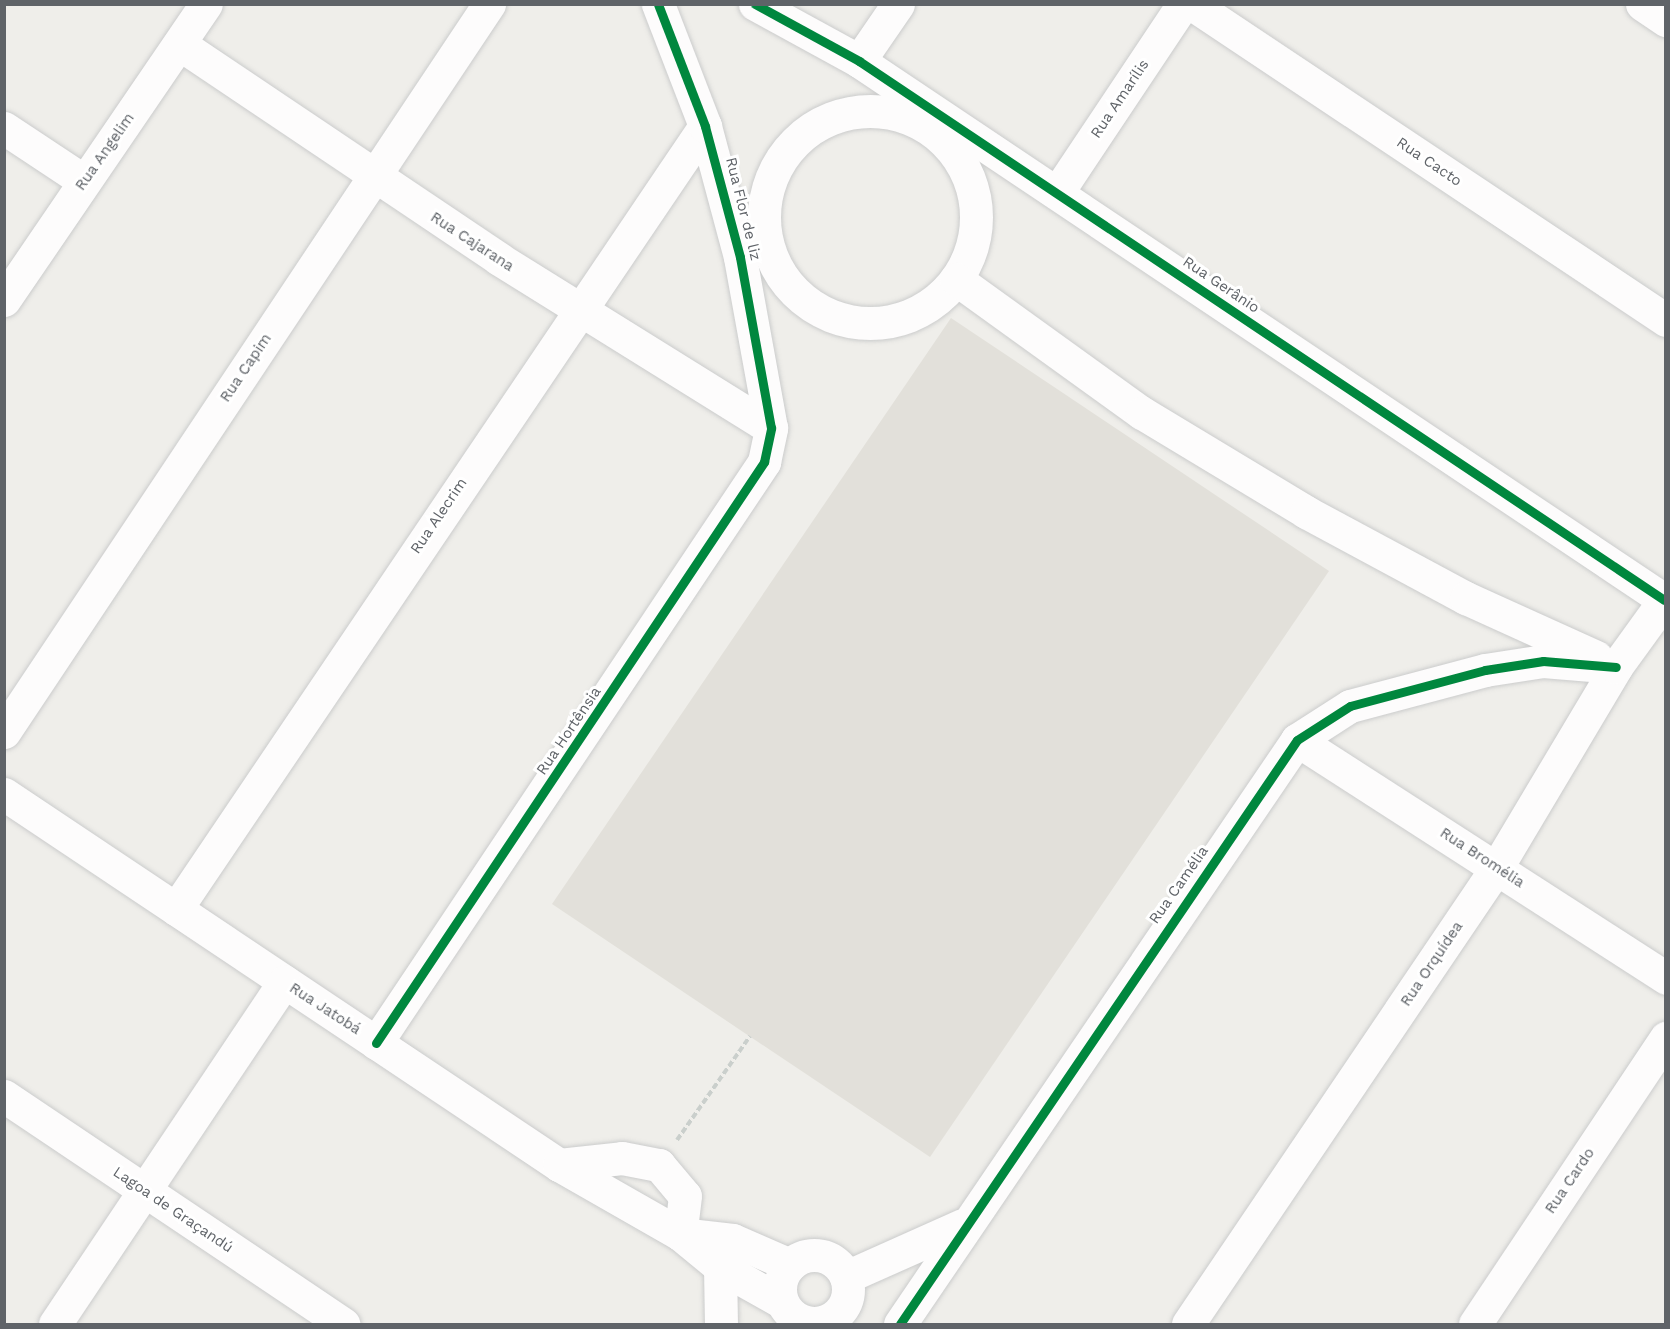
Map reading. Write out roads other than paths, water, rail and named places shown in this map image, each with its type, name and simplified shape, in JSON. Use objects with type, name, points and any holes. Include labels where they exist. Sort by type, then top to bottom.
[{"type":"street","name":"Rua Angelim","points":[[4,300],[207,4]]},
{"type":"street","name":"Rua Capim","points":[[4,732],[489,4]]},
{"type":"street","name":"Rua Flor de liz","points":[[658,4],[754,253],[771,428]]},
{"type":"street","name":"Rua Gerânio","points":[[755,4],[859,61],[945,130],[1057,193],[1664,599]]},
{"type":"street","points":[[859,61],[898,4]]},
{"type":"street","name":"Rua Amarílis","points":[[1057,193],[1183,4]]},
{"type":"street","name":"Rua Cacto","points":[[1192,4],[1665,320]]},
{"type":"street","points":[[1642,4],[1665,20]]},
{"type":"street","name":"Rua Cajarana","points":[[181,45],[374,177],[577,310],[771,428]]},
{"type":"street","points":[[885,112],[945,130],[973,189],[977,220],[971,251],[956,279],[911,315],[853,322],[800,297],[754,253],[763,219],[767,189],[779,161],[825,121],[885,112]]},
{"type":"street","name":"Rua Alecrim","points":[[176,909],[577,310],[705,126]]},
{"type":"street","points":[[4,128],[84,181]]},
{"type":"street","points":[[956,279],[1142,413],[1306,512],[1466,598],[1616,667]]},
{"type":"street","name":"Rua Hortênsia","points":[[376,1043],[748,491],[764,462],[771,428]]},
{"type":"street","name":"Rua Orquídea","points":[[1188,1324],[1497,867],[1616,667],[1664,599]]},
{"type":"street","name":"Rua Camélia","points":[[900,1324],[963,1225],[1297,740],[1350,706],[1485,670],[1543,661],[1616,667]]},
{"type":"street","name":"Rua Bromélia","points":[[1297,740],[1497,867],[1665,978]]},
{"type":"street","name":"Rua Jatobá","points":[[4,794],[559,1165],[680,1234],[720,1267],[815,1313]]},
{"type":"street","points":[[55,1324],[147,1192],[284,982]]},
{"type":"street","name":"Rua Cardo","points":[[1475,1324],[1665,1038]]},
{"type":"street","name":"Lagoa de Graçandú","points":[[4,1096],[343,1324]]},
{"type":"street","points":[[559,1165],[622,1158],[659,1165],[685,1196],[680,1234]]},
{"type":"street","points":[[815,1313],[963,1225]]},
{"type":"street","name":"Rua Jatobá","points":[[680,1234],[733,1240],[790,1265]]},
{"type":"street","points":[[801,1257],[828,1258],[815,1313],[779,1289],[790,1265],[801,1257]]},
{"type":"street","points":[[815,1313],[941,1262]]},
{"type":"street","points":[[720,1267],[721,1324]]}]
